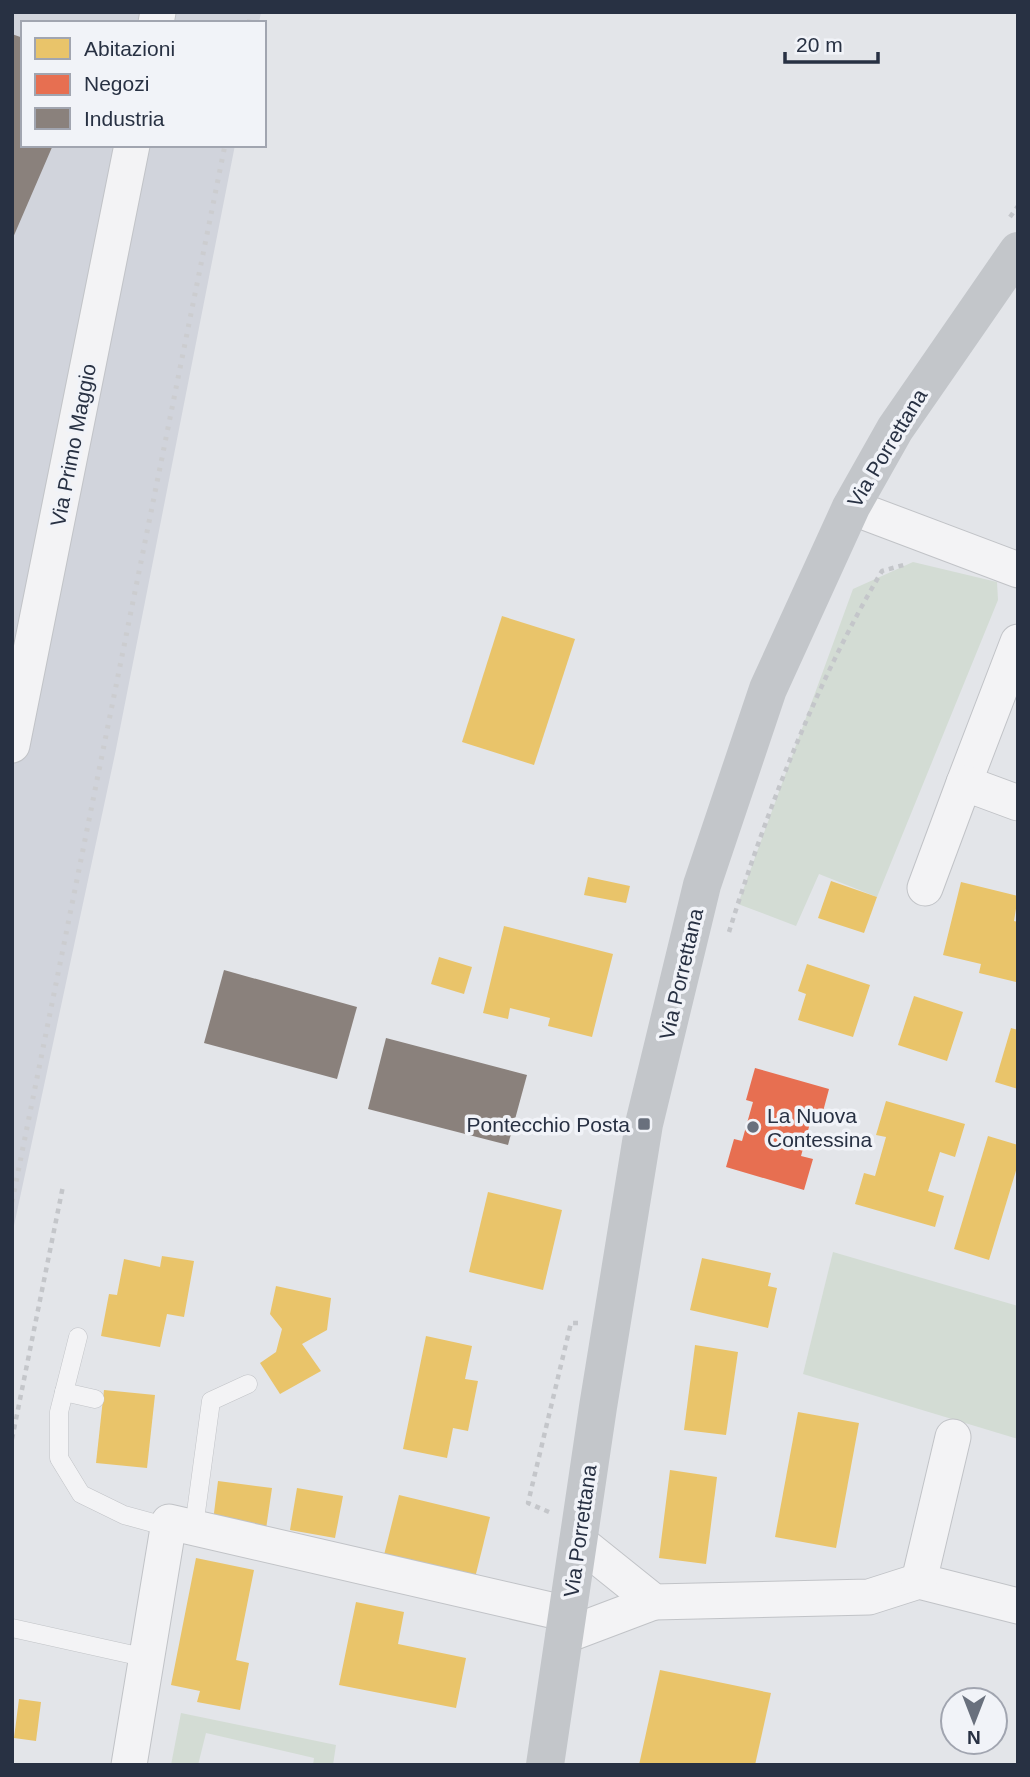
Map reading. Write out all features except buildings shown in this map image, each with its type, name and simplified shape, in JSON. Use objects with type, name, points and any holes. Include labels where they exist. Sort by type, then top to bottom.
[{"type":"main road","name":"Via Porrettana","points":[[545,1765],[644,1124],[702,885],[768,689],[850,507],[895,429],[1018,251]]},
{"type":"street","name":"Via Primo Maggio","points":[[12,745],[132,147]]},
{"type":"street","points":[[850,507],[1018,570]]},
{"type":"street","points":[[925,888],[1018,642]]},
{"type":"street","points":[[964,783],[1018,803]]},
{"type":"street","points":[[919,1581],[953,1437]]},
{"type":"street","points":[[129,1765],[147,1658],[181,1527],[566,1625],[654,1602],[869,1597],[919,1581],[1018,1606]]},
{"type":"street","points":[[578,1541],[654,1602]]},
{"type":"lane","points":[[78,1337],[59,1412],[59,1458],[81,1494],[124,1515],[181,1527],[211,1401],[248,1384]]},
{"type":"lane","points":[[64,1392],[95,1399]]},
{"type":"lane","points":[[12,1628],[147,1658]]},
{"type":"path","points":[[727,940],[782,780],[846,631],[883,571],[913,562]]},
{"type":"path","points":[[12,1439],[63,1186]]},
{"type":"shaded area","points":[[12,12],[261,12],[259,21],[21,21],[21,147],[235,147],[115,754],[12,1235]]},
{"type":"shaded area","points":[[913,562],[997,582],[998,600],[877,897],[819,874],[796,926],[738,904],[853,589]]},
{"type":"shaded area","points":[[833,1252],[1018,1306],[1018,1439],[803,1374]]},
{"type":"shaded area","points":[[181,1713],[336,1745],[333,1765],[313,1765],[314,1758],[206,1733],[198,1765],[171,1765]]},
{"type":"railway","points":[[249,21],[251,12]]},
{"type":"railway","points":[[12,1202],[225,147]]},
{"type":"place","name":"Pontecchio Posta","points":[[644,1124]]},
{"type":"place","name":"La Nuova Contessina","points":[[753,1127]]}]
